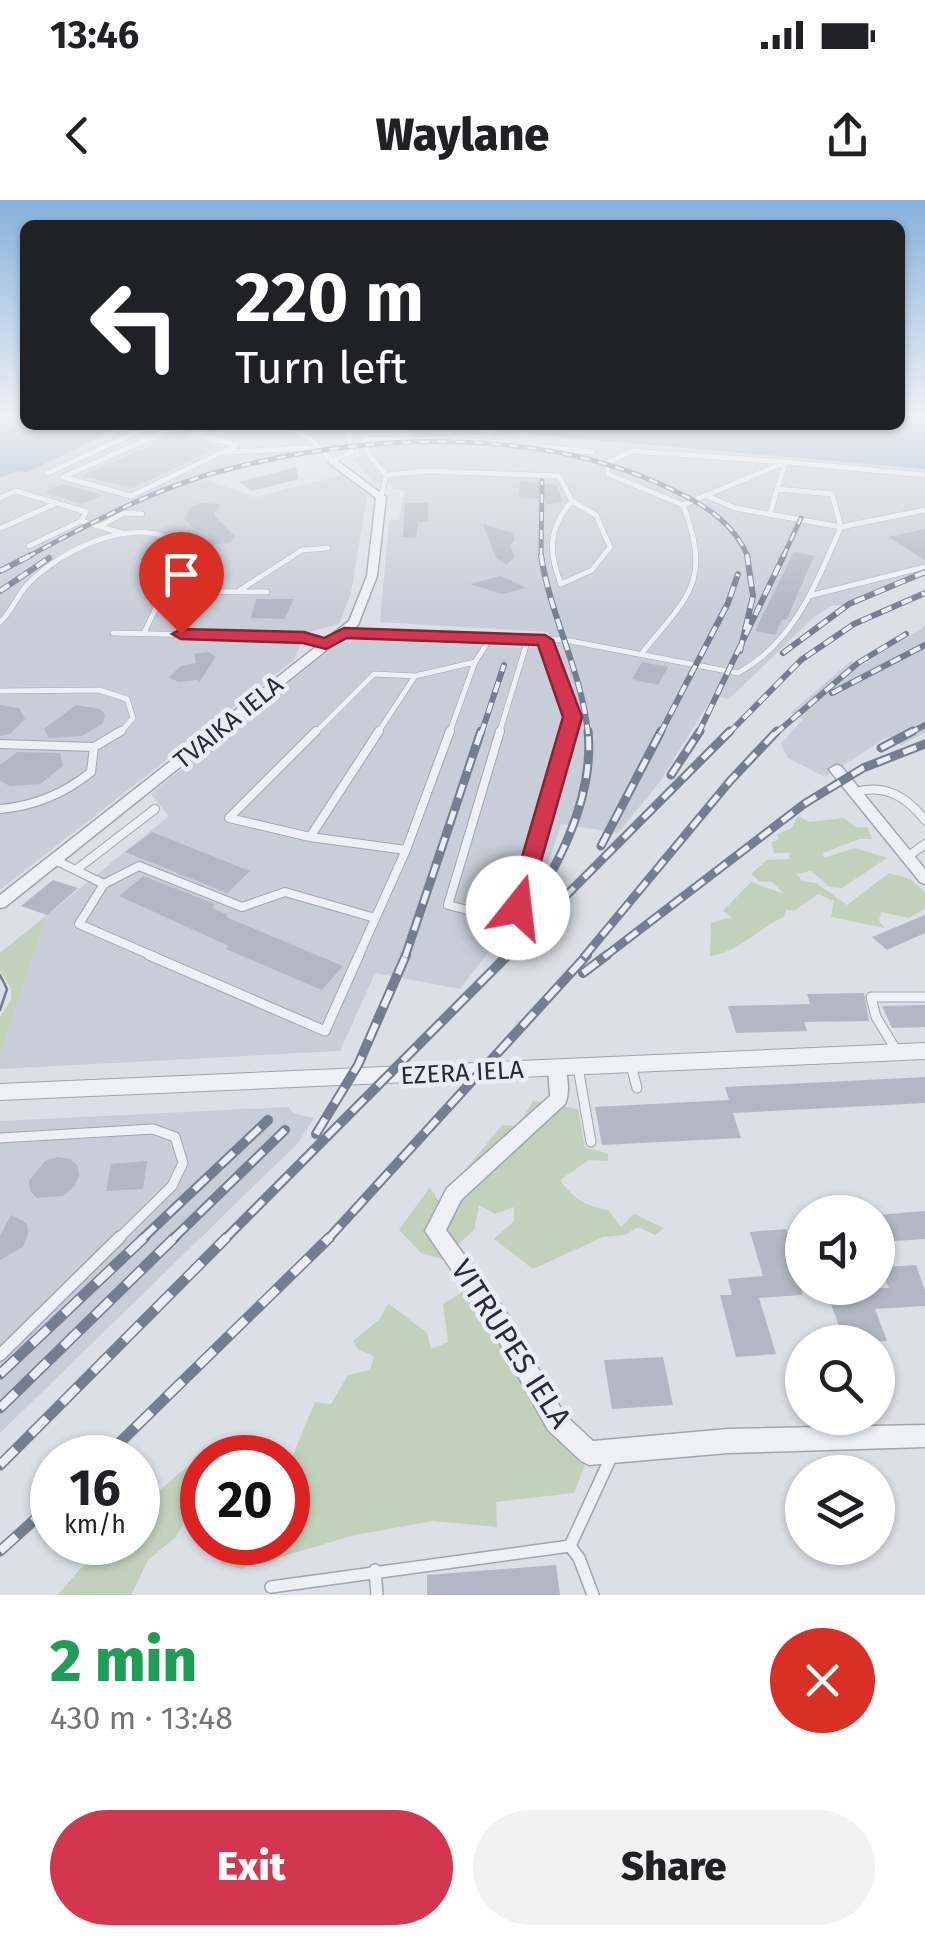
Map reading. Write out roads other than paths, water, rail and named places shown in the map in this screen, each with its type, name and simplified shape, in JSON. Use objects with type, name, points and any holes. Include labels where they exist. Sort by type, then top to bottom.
[{"type":"street","points":[[359,481],[381,497]]},
{"type":"street","name":"TVAIKA IELA","points":[[0,903],[344,633],[359,616],[372,576],[381,497]]},
{"type":"street","points":[[836,769],[925,878]]},
{"type":"street","name":"EZERA IELA","points":[[0,1092],[925,1051]]},
{"type":"street","name":"VITRUPES IELA","points":[[568,1067],[559,1099],[454,1194],[435,1231],[500,1322],[556,1422],[589,1453],[728,1442],[925,1436]]},
{"type":"lane","points":[[78,481],[131,496],[162,481]]},
{"type":"lane","points":[[381,497],[385,481]]},
{"type":"lane","points":[[562,481],[572,501],[596,515],[610,547],[592,570],[561,584],[548,551],[557,517],[572,501]]},
{"type":"lane","points":[[625,481],[682,505],[698,541],[699,578],[642,654]]},
{"type":"lane","points":[[682,505],[739,481]]},
{"type":"lane","points":[[770,514],[780,481]]},
{"type":"lane","points":[[344,633],[545,640],[642,654],[738,674],[756,666],[794,624],[841,526],[832,494],[777,489]]},
{"type":"lane","points":[[0,498],[16,491],[86,512],[81,521],[29,546]]},
{"type":"lane","points":[[705,495],[735,508],[841,526],[925,510]]},
{"type":"lane","points":[[2,528],[56,503]]},
{"type":"lane","points":[[100,526],[124,513],[142,514]]},
{"type":"lane","points":[[81,521],[126,534]]},
{"type":"lane","points":[[0,622],[10,615],[16,597],[46,566],[126,534],[163,532],[178,538],[185,547],[144,633]]},
{"type":"lane","points":[[237,592],[302,550],[328,548]]},
{"type":"lane","points":[[809,596],[925,567]]},
{"type":"lane","points":[[164,591],[267,592]]},
{"type":"lane","points":[[113,632],[304,638],[326,644]]},
{"type":"lane","points":[[375,918],[285,892],[242,907],[139,866],[104,884],[79,924],[325,1031],[406,850],[474,662],[490,639]]},
{"type":"lane","points":[[528,639],[448,905],[483,914],[518,908],[572,717],[545,640]]},
{"type":"lane","points":[[406,850],[310,837],[230,818],[374,674],[415,676],[474,662]]},
{"type":"lane","points":[[310,837],[415,676]]},
{"type":"lane","points":[[0,691],[100,690],[126,699],[133,718],[118,734],[94,747],[0,744]]},
{"type":"lane","points":[[0,809],[14,809],[68,792],[91,772],[94,747]]},
{"type":"lane","points":[[855,792],[875,786],[915,806],[925,820]]},
{"type":"lane","points":[[915,806],[925,797]]},
{"type":"lane","points":[[77,869],[156,809]]},
{"type":"lane","points":[[906,858],[925,844]]},
{"type":"lane","points":[[55,860],[104,884]]},
{"type":"lane","points":[[898,1052],[876,1017],[871,997],[925,997]]},
{"type":"lane","points":[[632,1065],[636,1088]]},
{"type":"lane","points":[[568,1067],[591,1142]]},
{"type":"lane","points":[[0,1138],[153,1129],[176,1137],[183,1163],[172,1186],[0,1355]]},
{"type":"lane","points":[[592,1595],[570,1546],[614,1451]]},
{"type":"lane","points":[[271,1587],[570,1546]]},
{"type":"lane","points":[[375,1570],[377,1595]]},
{"type":"tram line","points":[[0,975],[7,989],[0,1010]]},
{"type":"railway","points":[[27,557],[146,497],[190,481]]},
{"type":"railway","points":[[541,555],[542,481]]},
{"type":"railway","points":[[651,481],[709,510],[736,535],[747,555]]},
{"type":"railway","points":[[783,557],[801,518]]},
{"type":"railway","points":[[0,571],[31,555]]},
{"type":"railway","points":[[541,555],[588,734]]},
{"type":"railway","points":[[742,642],[753,596],[747,555]]},
{"type":"railway","points":[[742,642],[784,555]]},
{"type":"railway","points":[[0,591],[49,558]]},
{"type":"railway","points":[[783,653],[849,604],[925,572]]},
{"type":"railway","points":[[660,734],[728,603],[738,574]]},
{"type":"railway","points":[[728,734],[801,660],[854,624],[925,593]]},
{"type":"railway","points":[[775,734],[858,663],[906,634]]},
{"type":"railway","points":[[698,734],[742,642]]},
{"type":"railway","points":[[740,651],[742,642]]},
{"type":"railway","points":[[832,693],[925,645]]},
{"type":"railway","points":[[481,734],[504,665]]},
{"type":"railway","points":[[908,734],[925,725]]},
{"type":"railway","points":[[405,957],[481,731]]},
{"type":"railway","points":[[601,846],[661,731]]},
{"type":"railway","points":[[671,775],[700,731]]},
{"type":"railway","points":[[505,957],[730,731]]},
{"type":"railway","points":[[584,957],[730,781],[777,731]]},
{"type":"railway","points":[[881,748],[913,731]]},
{"type":"railway","points":[[517,930],[569,836],[585,784],[588,734]]},
{"type":"railway","points":[[604,957],[804,804],[863,768],[925,744]]},
{"type":"railway","points":[[316,1134],[358,1065],[406,955]]},
{"type":"railway","points":[[225,1239],[508,955]]},
{"type":"railway","points":[[328,1239],[587,955]]},
{"type":"railway","points":[[583,973],[607,955]]},
{"type":"railway","points":[[142,1239],[268,1120]]},
{"type":"railway","points":[[173,1239],[285,1130]]},
{"type":"railway","points":[[0,1374],[145,1237]]},
{"type":"railway","points":[[0,1408],[175,1237]]},
{"type":"railway","points":[[0,1465],[227,1237]]},
{"type":"railway","points":[[128,1435],[328,1239]]},
{"type":"railway","points":[[0,1551],[30,1524]]}]
